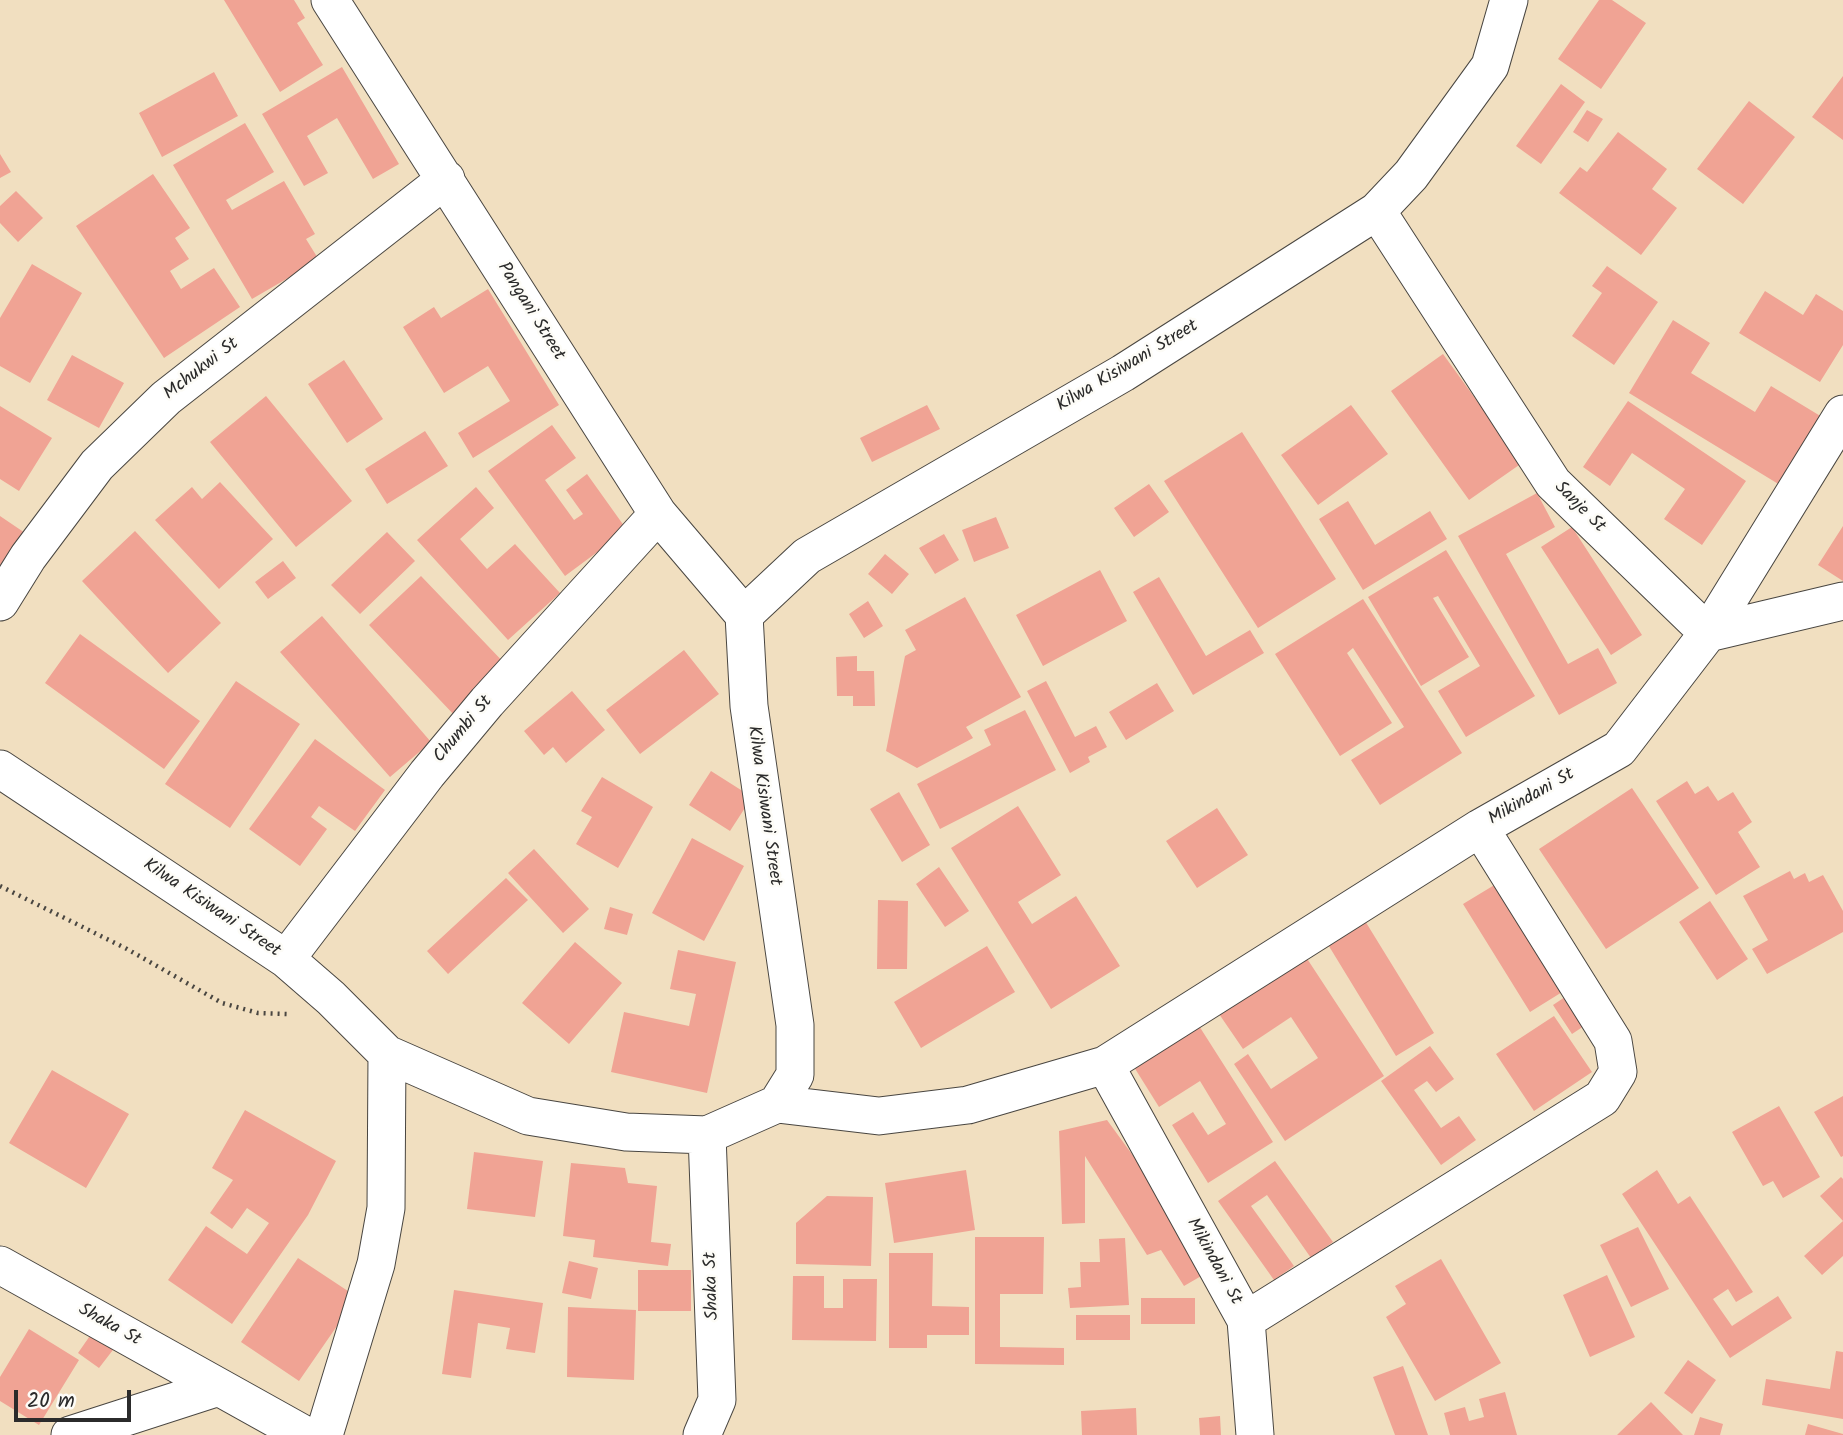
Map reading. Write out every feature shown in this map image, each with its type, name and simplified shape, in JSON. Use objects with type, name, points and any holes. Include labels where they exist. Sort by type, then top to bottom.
[{"type":"street","name":"Pangani Street","points":[[330,0],[658,514],[744,615]]},
{"type":"street","name":"Kilwa Kisiwani Street","points":[[0,769],[286,959],[331,998],[387,1054],[528,1116],[626,1132],[707,1135],[777,1104],[795,1075],[794,1025],[748,706],[744,615],[807,556],[1123,373],[1377,211],[1411,175],[1490,66],[1510,0]]},
{"type":"street","name":"Mchukwi St","points":[[0,602],[28,557],[97,465],[166,398],[446,179]]},
{"type":"street","name":"Sanje St","points":[[1377,211],[1553,483],[1708,633]]},
{"type":"street","name":"Mikindani St","points":[[777,1104],[879,1116],[968,1105],[1105,1065],[1480,828],[1619,749],[1708,633],[1843,414]]},
{"type":"street","name":"Chumbi St","points":[[286,959],[427,774],[487,702],[658,514]]},
{"type":"street","points":[[1708,633],[1843,601]]},
{"type":"street","points":[[1246,1320],[1602,1098],[1618,1072],[1613,1041],[1480,828]]},
{"type":"street","points":[[324,1435],[376,1264],[386,1208],[387,1054]]},
{"type":"street","name":"Mikindani St","points":[[1105,1065],[1246,1320],[1255,1435]]},
{"type":"street","name":"Shaka St","points":[[702,1435],[717,1400],[707,1135]]},
{"type":"street","name":"Shaka St","points":[[0,1265],[305,1435]]},
{"type":"street","points":[[70,1435],[219,1387]]},
{"type":"path","points":[[0,886],[128,949],[222,1003],[258,1013],[289,1014],[331,998]]},
{"type":"building","points":[[224,0],[294,0],[305,18],[297,23],[323,65],[280,92]]},
{"type":"building","points":[[1599,0],[1612,0],[1646,23],[1601,89],[1558,59]]},
{"type":"building","points":[[342,67],[399,164],[373,179],[337,118],[307,136],[328,173],[304,186],[262,114]]},
{"type":"building","points":[[214,72],[238,116],[162,157],[139,113]]},
{"type":"building","points":[[1843,76],[1843,140],[1812,117]]},
{"type":"building","points":[[1561,84],[1585,102],[1541,164],[1516,146]]},
{"type":"building","points":[[1749,101],[1795,137],[1743,204],[1697,169]]},
{"type":"building","points":[[1587,110],[1603,119],[1588,142],[1573,132]]},
{"type":"building","points":[[245,123],[274,172],[226,200],[232,210],[284,181],[315,234],[306,239],[319,260],[252,299],[173,165]]},
{"type":"building","points":[[1618,132],[1667,169],[1652,189],[1677,208],[1641,255],[1559,193],[1580,167],[1587,172]]},
{"type":"building","points":[[0,154],[11,172],[0,178]]},
{"type":"building","points":[[153,174],[190,228],[175,238],[189,259],[170,271],[181,289],[214,268],[240,307],[164,358],[76,226]]},
{"type":"building","points":[[16,191],[43,218],[18,242],[0,223],[0,206]]},
{"type":"building","points":[[32,264],[82,293],[30,383],[0,366],[0,318]]},
{"type":"building","points":[[1607,266],[1658,302],[1614,365],[1572,336],[1602,293],[1592,286]]},
{"type":"building","points":[[488,289],[559,405],[473,458],[458,433],[510,401],[488,366],[444,393],[403,327],[434,307],[441,318]]},
{"type":"building","points":[[1765,291],[1803,315],[1816,294],[1843,311],[1843,345],[1820,382],[1739,333]]},
{"type":"building","points":[[1673,320],[1710,343],[1691,373],[1755,412],[1771,386],[1822,417],[1780,485],[1629,393]]},
{"type":"building","points":[[1443,354],[1522,463],[1469,500],[1391,391]]},
{"type":"building","points":[[72,355],[124,383],[99,428],[47,400]]},
{"type":"building","points":[[344,360],[383,419],[347,443],[308,384]]},
{"type":"building","points":[[266,396],[352,501],[296,547],[210,442]]},
{"type":"building","points":[[1628,401],[1746,481],[1702,545],[1664,519],[1685,489],[1632,453],[1610,486],[1583,467]]},
{"type":"building","points":[[927,405],[940,429],[872,462],[860,438]]},
{"type":"building","points":[[1351,405],[1388,454],[1318,505],[1281,455]]},
{"type":"building","points":[[0,406],[52,438],[19,491],[0,479]]},
{"type":"building","points":[[552,425],[576,458],[545,480],[574,520],[583,514],[566,490],[587,474],[627,530],[565,576],[488,471]]},
{"type":"building","points":[[425,431],[448,466],[387,504],[365,469]]},
{"type":"building","points":[[1242,432],[1336,579],[1258,628],[1164,481]]},
{"type":"building","points":[[220,482],[273,539],[219,589],[155,520],[192,487],[202,499]]},
{"type":"building","points":[[1149,484],[1169,512],[1134,537],[1114,508]]},
{"type":"building","points":[[476,487],[494,508],[460,539],[487,569],[515,544],[560,593],[508,640],[417,540]]},
{"type":"building","points":[[1537,493],[1555,527],[1506,554],[1568,664],[1598,648],[1617,683],[1559,715],[1458,536]]},
{"type":"building","points":[[1348,501],[1375,545],[1430,511],[1447,539],[1363,590],[1319,519]]},
{"type":"building","points":[[0,516],[28,535],[0,577]]},
{"type":"building","points":[[996,517],[1009,548],[974,562],[962,530]]},
{"type":"building","points":[[1843,526],[1843,581],[1818,565]]},
{"type":"building","points":[[1572,527],[1642,635],[1611,655],[1541,547]]},
{"type":"building","points":[[135,531],[221,623],[168,673],[82,581]]},
{"type":"building","points":[[387,532],[415,561],[360,614],[331,585]]},
{"type":"building","points":[[944,534],[959,560],[935,574],[919,548]]},
{"type":"building","points":[[1446,550],[1535,696],[1466,737],[1438,691],[1480,666],[1438,596],[1433,598],[1469,657],[1421,686],[1368,597]]},
{"type":"building","points":[[885,554],[909,574],[892,594],[868,574]]},
{"type":"building","points":[[283,561],[296,578],[268,599],[255,582]]},
{"type":"building","points":[[1100,570],[1127,621],[1043,666],[1016,615]]},
{"type":"building","points":[[421,576],[509,668],[456,717],[369,625]]},
{"type":"building","points":[[1159,577],[1206,656],[1250,630],[1264,653],[1193,695],[1133,592]]},
{"type":"building","points":[[965,597],[1021,697],[966,727],[973,738],[917,768],[886,751],[905,656],[916,650],[905,630]]},
{"type":"building","points":[[1363,599],[1462,753],[1380,805],[1351,760],[1404,727],[1353,648],[1347,653],[1392,723],[1340,756],[1275,654]]},
{"type":"building","points":[[868,601],[883,626],[864,638],[849,614]]},
{"type":"building","points":[[322,616],[431,742],[390,777],[280,652]]},
{"type":"building","points":[[80,634],[200,721],[164,769],[45,683]]},
{"type":"building","points":[[684,650],[719,694],[640,754],[606,710]]},
{"type":"building","points":[[857,656],[857,671],[874,671],[875,706],[853,706],[853,696],[837,696],[836,657]]},
{"type":"building","points":[[236,681],[300,724],[230,828],[165,784]]},
{"type":"building","points":[[1046,681],[1075,737],[1096,726],[1107,747],[1088,757],[1090,762],[1070,773],[1027,691]]},
{"type":"building","points":[[1157,683],[1174,711],[1126,740],[1109,712]]},
{"type":"building","points":[[572,691],[605,730],[566,763],[553,747],[544,755],[524,731]]},
{"type":"building","points":[[1025,710],[1056,770],[940,829],[917,784],[991,745],[984,730]]},
{"type":"building","points":[[315,739],[385,790],[355,831],[319,806],[311,817],[327,829],[300,866],[249,829]]},
{"type":"building","points":[[711,771],[752,797],[730,831],[689,805]]},
{"type":"building","points":[[602,777],[653,807],[618,868],[576,844],[592,817],[581,811]]},
{"type":"building","points":[[1687,781],[1695,794],[1708,786],[1718,801],[1733,792],[1752,822],[1738,832],[1760,867],[1716,895],[1656,801]]},
{"type":"building","points":[[1632,788],[1699,888],[1606,949],[1539,849]]},
{"type":"building","points":[[899,792],[930,845],[902,862],[870,809]]},
{"type":"building","points":[[1018,806],[1061,875],[1018,902],[1032,924],[1076,896],[1120,966],[1051,1009],[951,848]]},
{"type":"building","points":[[1217,808],[1248,855],[1197,888],[1166,841]]},
{"type":"building","points":[[692,838],[744,866],[704,941],[652,913]]},
{"type":"building","points":[[534,849],[589,909],[563,933],[508,873]]},
{"type":"building","points":[[939,867],[969,911],[945,927],[916,884]]},
{"type":"building","points":[[1790,871],[1794,879],[1805,873],[1809,882],[1823,875],[1843,911],[1843,932],[1767,974],[1752,949],[1768,940],[1743,896]]},
{"type":"building","points":[[506,878],[528,900],[448,974],[427,951]]},
{"type":"building","points":[[1501,881],[1567,989],[1530,1012],[1463,904]]},
{"type":"building","points":[[878,900],[908,901],[907,969],[877,969]]},
{"type":"building","points":[[1710,901],[1748,959],[1717,980],[1679,922]]},
{"type":"building","points":[[610,907],[633,914],[627,935],[604,929]]},
{"type":"building","points":[[1362,916],[1434,1033],[1396,1056],[1324,938]]},
{"type":"building","points":[[575,942],[622,983],[569,1044],[522,1003]]},
{"type":"building","points":[[987,946],[1015,992],[921,1048],[894,1002]]},
{"type":"building","points":[[678,950],[736,962],[707,1093],[611,1072],[624,1012],[689,1026],[696,994],[670,989]]},
{"type":"building","points":[[1304,954],[1384,1076],[1285,1141],[1234,1064],[1248,1054],[1271,1089],[1318,1058],[1291,1017],[1243,1049],[1217,1011]]},
{"type":"building","points":[[1577,989],[1596,1018],[1572,1034],[1553,1005]]},
{"type":"building","points":[[1554,1016],[1592,1072],[1534,1111],[1496,1054]]},
{"type":"building","points":[[1194,1018],[1273,1142],[1208,1183],[1172,1125],[1193,1112],[1208,1135],[1226,1124],[1200,1081],[1159,1107],[1129,1059]]},
{"type":"building","points":[[1430,1046],[1454,1079],[1436,1092],[1427,1081],[1414,1090],[1441,1128],[1459,1116],[1476,1140],[1441,1165],[1381,1081]]},
{"type":"building","points":[[52,1070],[129,1114],[86,1188],[9,1143]]},
{"type":"building","points":[[1843,1096],[1843,1156],[1841,1157],[1814,1112]]},
{"type":"building","points":[[1779,1106],[1820,1177],[1783,1198],[1773,1181],[1763,1186],[1732,1132]]},
{"type":"building","points":[[245,1110],[336,1161],[308,1215],[232,1324],[168,1280],[206,1226],[247,1254],[269,1223],[247,1208],[232,1229],[210,1213],[233,1180],[212,1168]]},
{"type":"building","points":[[1107,1120],[1215,1268],[1184,1286],[1161,1250],[1147,1255],[1085,1156],[1085,1223],[1062,1224],[1059,1131]]},
{"type":"building","points":[[474,1152],[543,1161],[535,1217],[467,1209]]},
{"type":"building","points":[[1275,1161],[1333,1242],[1311,1258],[1267,1195],[1251,1206],[1294,1266],[1274,1280],[1218,1201]]},
{"type":"building","points":[[571,1163],[625,1168],[628,1183],[657,1186],[651,1242],[671,1244],[668,1266],[593,1257],[595,1240],[563,1236]]},
{"type":"building","points":[[966,1170],[975,1230],[894,1243],[885,1183]]},
{"type":"building","points":[[1657,1170],[1678,1204],[1690,1196],[1753,1292],[1736,1302],[1728,1289],[1713,1299],[1732,1326],[1778,1296],[1792,1318],[1730,1358],[1622,1194]]},
{"type":"building","points":[[1841,1177],[1843,1179],[1843,1221],[1820,1196]]},
{"type":"building","points":[[827,1196],[873,1197],[871,1266],[796,1264],[796,1223]]},
{"type":"building","points":[[1843,1221],[1843,1256],[1822,1275],[1804,1256]]},
{"type":"building","points":[[1638,1227],[1669,1289],[1631,1307],[1600,1245]]},
{"type":"building","points":[[975,1237],[1044,1237],[1043,1294],[1000,1294],[1000,1347],[1064,1348],[1064,1365],[975,1364]]},
{"type":"building","points":[[1125,1238],[1129,1305],[1070,1308],[1068,1288],[1081,1287],[1080,1262],[1100,1262],[1099,1239]]},
{"type":"building","points":[[889,1253],[933,1253],[932,1306],[969,1307],[969,1335],[927,1335],[927,1348],[889,1348]]},
{"type":"building","points":[[298,1258],[357,1297],[299,1381],[241,1342]]},
{"type":"building","points":[[1441,1259],[1501,1363],[1435,1401],[1386,1317],[1406,1304],[1395,1286]]},
{"type":"building","points":[[569,1261],[598,1268],[591,1299],[562,1293]]},
{"type":"building","points":[[638,1270],[691,1270],[691,1311],[638,1311]]},
{"type":"building","points":[[1607,1275],[1635,1337],[1590,1357],[1563,1295]]},
{"type":"building","points":[[793,1276],[824,1276],[824,1308],[843,1308],[843,1279],[877,1279],[876,1341],[792,1340]]},
{"type":"building","points":[[454,1290],[543,1303],[535,1353],[506,1349],[510,1328],[478,1323],[471,1378],[442,1374]]},
{"type":"building","points":[[1141,1298],[1195,1298],[1195,1324],[1141,1324]]},
{"type":"building","points":[[568,1307],[636,1310],[634,1380],[567,1377]]},
{"type":"building","points":[[1076,1315],[1130,1315],[1130,1340],[1076,1340]]},
{"type":"building","points":[[29,1329],[79,1360],[39,1425],[0,1401],[0,1377]]},
{"type":"building","points":[[94,1330],[116,1346],[99,1368],[78,1353]]},
{"type":"building","points":[[1836,1351],[1843,1352],[1843,1419],[1762,1405],[1766,1379],[1830,1389]]},
{"type":"building","points":[[1688,1360],[1716,1380],[1692,1414],[1664,1393]]},
{"type":"building","points":[[1403,1366],[1428,1435],[1395,1435],[1373,1377]]},
{"type":"building","points":[[1505,1392],[1517,1435],[1450,1435],[1444,1413],[1465,1407],[1469,1421],[1484,1417],[1479,1399]]},
{"type":"building","points":[[1651,1402],[1683,1435],[1617,1435]]},
{"type":"building","points":[[1136,1408],[1137,1435],[1082,1435],[1081,1411]]},
{"type":"building","points":[[1220,1416],[1221,1435],[1200,1435],[1199,1418]]},
{"type":"building","points":[[1700,1417],[1723,1424],[1720,1435],[1694,1435]]},
{"type":"building","points":[[1808,1424],[1843,1434],[1843,1435],[1805,1435]]}]
